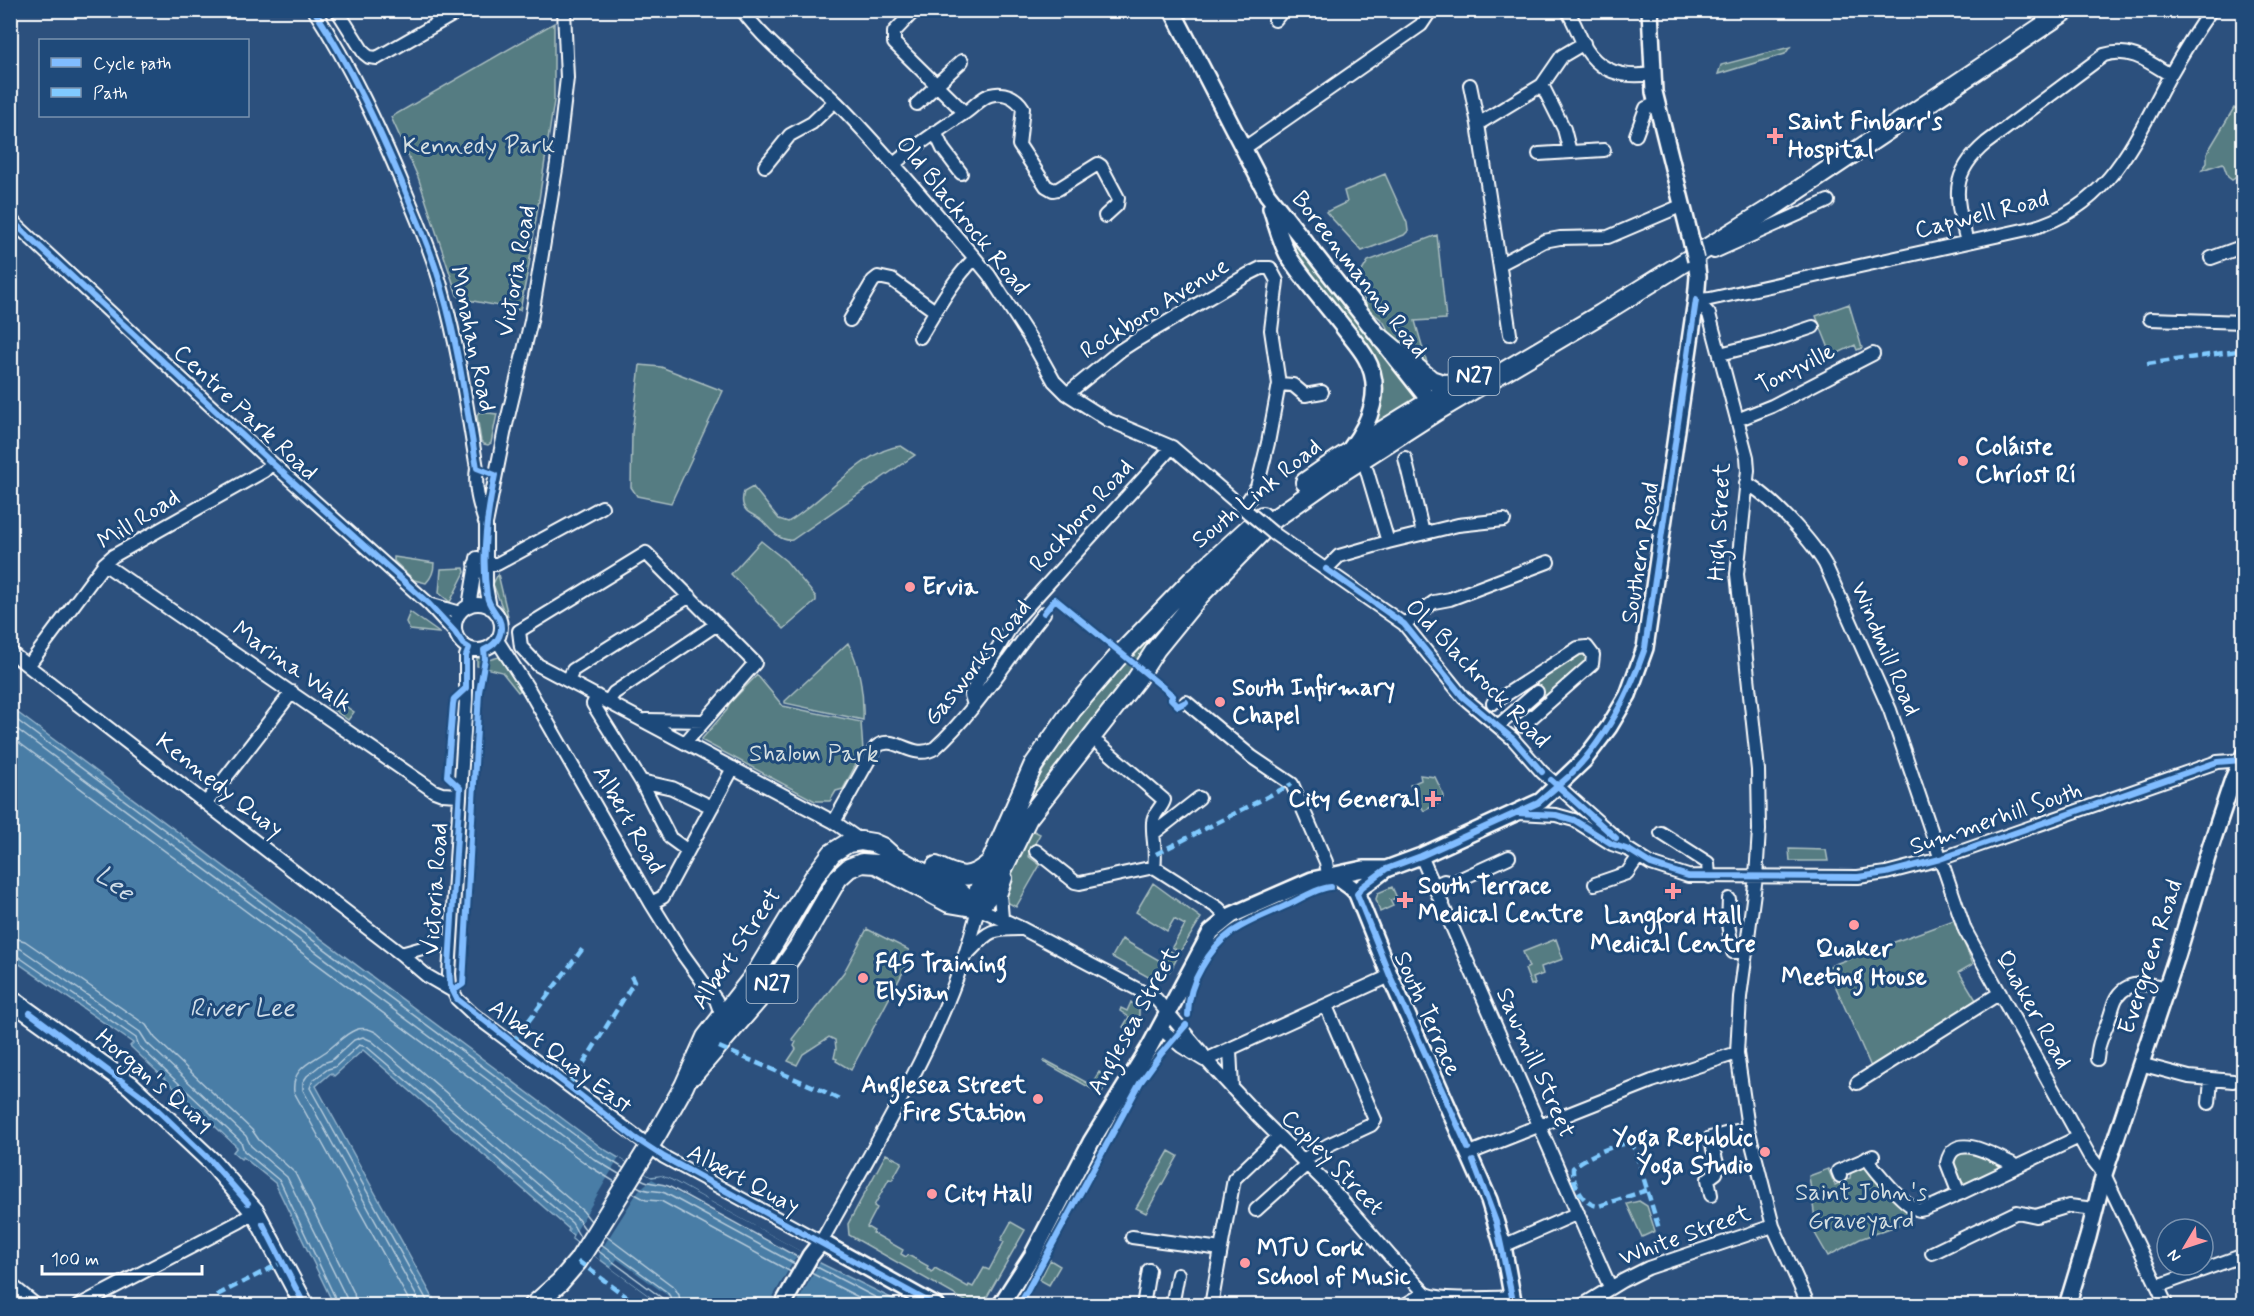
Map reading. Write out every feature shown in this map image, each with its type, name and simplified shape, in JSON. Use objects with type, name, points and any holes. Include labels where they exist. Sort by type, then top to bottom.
[{"type":"highway","name":"South Link Road","points":[[990,862],[1033,766],[1072,710],[1116,659],[1192,580],[1268,510],[1349,450],[1434,406],[1460,383],[1604,300],[1691,246],[2046,10]]},
{"type":"highway","name":"N27","points":[[978,908],[991,893],[1019,834],[1039,803],[1136,680],[1163,640],[1200,595],[1274,519],[1434,406],[1601,315],[1773,207],[2067,10]]},
{"type":"highway","name":"N27","points":[[1382,339],[1431,380],[1443,384],[1460,383]]},
{"type":"highway","points":[[840,847],[861,841],[894,847],[960,876],[977,873],[990,862]]},
{"type":"highway","points":[[882,846],[892,856],[958,891],[978,908]]},
{"type":"highway","name":"Albert Street","points":[[649,1147],[684,1086],[702,1044],[756,972],[819,869],[840,847]]},
{"type":"highway","name":"Albert Street","points":[[684,1086],[730,1034],[788,962],[844,871],[862,862],[876,864],[949,903],[978,908]]},
{"type":"highway","name":"N27","points":[[978,908],[979,889],[990,862]]},
{"type":"highway","name":"Horgan's Quay","points":[[11,1000],[146,1099],[211,1161],[255,1212],[305,1305]]},
{"type":"highway","name":"N27","points":[[533,1305],[560,1282],[585,1249],[649,1147]]},
{"type":"main road","name":"Boreenmanna Road","points":[[1172,10],[1267,195],[1434,406]]},
{"type":"main road","points":[[1650,10],[1652,74],[1656,103],[1683,205],[1698,276],[1696,300]]},
{"type":"main road","name":"Boreenmanna Road","points":[[1267,195],[1280,236],[1290,258],[1331,309],[1370,367],[1373,380],[1373,403],[1364,430],[1349,450]]},
{"type":"main road","name":"Southern Road","points":[[1386,869],[1421,856],[1541,801],[1584,760],[1609,727],[1628,695],[1645,648],[1696,300]]},
{"type":"main road","name":"Evergreen Road","points":[[2067,1305],[2096,1209],[2104,1174],[2184,934],[2206,857],[2231,783],[2243,758]]},
{"type":"main road","name":"Anglesea Street","points":[[1012,1305],[1032,1256],[1091,1143],[1149,1048],[1211,932],[1227,917],[1332,875],[1363,869],[1386,869]]},
{"type":"main road","points":[[1357,894],[1362,887],[1386,869]]},
{"type":"main road","name":"South Terrace","points":[[1332,875],[1357,894],[1390,976],[1508,1243],[1513,1301]]},
{"type":"main road","points":[[782,1305],[810,1256],[821,1242],[936,1305]]},
{"type":"main road","name":"Anglesea Street","points":[[1000,1305],[1032,1256]]},
{"type":"street","name":"Monahan Road","points":[[314,10],[347,65],[380,130],[433,260],[447,306],[458,361],[477,468],[476,483],[485,530]]},
{"type":"street","points":[[337,10],[364,52],[369,57],[376,58],[460,10]]},
{"type":"street","name":"Victoria Road","points":[[464,610],[480,565],[495,476],[531,321],[557,163],[567,78],[564,10]]},
{"type":"street","name":"Old Blackrock Road","points":[[742,10],[764,38],[835,101],[894,164],[975,258],[989,275],[1031,340],[1054,381],[1067,394],[1108,420],[1172,447],[1273,533],[1404,624],[1463,697],[1498,726],[1558,786],[1634,853]]},
{"type":"street","points":[[915,10],[894,32],[893,39],[965,113]]},
{"type":"street","points":[[1243,149],[1420,25],[1431,10]]},
{"type":"street","points":[[1567,10],[1593,58],[1617,73],[1634,77],[1652,74]]},
{"type":"street","name":"Capwell Road","points":[[1696,300],[1710,299],[1967,242],[2041,225],[2061,217],[2085,202],[2106,183],[2125,158],[2170,75],[2211,10]]},
{"type":"street","points":[[1478,124],[1542,85],[1562,56],[1584,43]]},
{"type":"street","points":[[1967,242],[1958,205],[1958,180],[1972,157],[1986,143],[2104,55],[2117,52],[2135,55],[2170,75]]},
{"type":"street","points":[[917,104],[962,61]]},
{"type":"street","points":[[1470,85],[1510,334]]},
{"type":"street","points":[[1542,85],[1564,129],[1570,152]]},
{"type":"street","points":[[894,164],[935,132],[986,98],[996,94],[1011,96],[1021,105],[1023,112],[1018,145],[1049,188],[1058,189],[1096,164],[1101,166],[1118,198],[1117,205],[1105,216]]},
{"type":"street","points":[[765,166],[790,135],[812,123],[835,101]]},
{"type":"street","points":[[1636,135],[1646,108],[1656,103]]},
{"type":"street","points":[[935,132],[943,149],[961,173]]},
{"type":"street","points":[[1539,154],[1604,150]]},
{"type":"street","points":[[1691,246],[1828,201]]},
{"type":"street","points":[[1500,264],[1544,241],[1560,238],[1608,237],[1683,205]]},
{"type":"street","name":"Centre Park Road","points":[[10,219],[272,463],[429,604],[455,632]]},
{"type":"street","points":[[2211,258],[2244,246]]},
{"type":"street","points":[[920,338],[935,311],[962,272],[975,258]]},
{"type":"street","name":"Rockboro Avenue","points":[[1067,394],[1121,350],[1261,268],[1270,268],[1277,281],[1271,330],[1279,384]]},
{"type":"street","points":[[850,320],[873,281],[878,277],[891,280],[935,311]]},
{"type":"street","name":"High Street","points":[[1696,300],[1709,314],[1747,457],[1737,574],[1758,770],[1759,830],[1756,877],[1740,997],[1737,1053],[1748,1128],[1773,1226],[1809,1305]]},
{"type":"street","points":[[2151,319],[2244,322]]},
{"type":"street","points":[[1720,354],[1768,342],[1813,327]]},
{"type":"street","name":"Tonyville","points":[[1737,420],[1772,406],[1873,354]]},
{"type":"street","points":[[1246,510],[1257,487],[1279,384],[1293,385],[1305,395],[1322,392]]},
{"type":"street","name":"Rockboro Road","points":[[974,705],[971,695],[1015,620],[1172,447]]},
{"type":"street","points":[[1405,459],[1423,533]]},
{"type":"street","name":"Mill Road","points":[[28,666],[105,564],[121,550],[264,471],[272,463]]},
{"type":"street","points":[[477,468],[495,476]]},
{"type":"street","points":[[1367,471],[1388,542]]},
{"type":"street","name":"Windmill Road","points":[[1746,483],[1755,487],[1775,505],[1818,552],[1825,564],[1890,710],[1940,859]]},
{"type":"street","points":[[480,565],[497,564],[602,507]]},
{"type":"street","points":[[1326,569],[1339,556],[1388,542],[1423,533],[1468,529],[1504,520]]},
{"type":"street","points":[[521,647],[519,631],[646,553],[755,663],[685,743]]},
{"type":"street","points":[[1404,624],[1434,602],[1450,599],[1548,562]]},
{"type":"street","name":"Marina Walk","points":[[105,564],[434,791],[459,795]]},
{"type":"street","name":"Victoria Road","points":[[480,565],[490,608]]},
{"type":"street","points":[[568,681],[573,670],[690,596]]},
{"type":"street","name":"Centre Park Road","points":[[429,604],[464,610]]},
{"type":"street","points":[[499,642],[501,624],[490,608],[477,604],[464,610],[457,619],[455,632],[462,644],[469,648],[484,650],[499,642],[521,647],[538,665],[834,822],[861,841]]},
{"type":"street","name":"Gasworks Road","points":[[834,822],[879,745],[888,742],[915,752],[930,751],[945,739],[1044,613]]},
{"type":"street","points":[[688,851],[670,838],[641,781],[593,704],[614,693],[717,624]]},
{"type":"street","name":"Albert Road","points":[[499,642],[651,903],[716,1000],[730,1034]]},
{"type":"street","points":[[1493,703],[1578,648],[1587,647],[1594,658],[1592,664],[1522,726]]},
{"type":"street","name":"Victoria Road","points":[[453,991],[449,974],[450,940],[466,700],[466,656],[469,648]]},
{"type":"street","name":"Kennedy Quay","points":[[10,652],[427,976],[453,991]]},
{"type":"street","points":[[1528,680],[1547,705]]},
{"type":"street","points":[[206,803],[292,692]]},
{"type":"street","points":[[1498,726],[1538,692]]},
{"type":"street","points":[[1186,702],[1252,757],[1292,784],[1332,875]]},
{"type":"street","points":[[645,720],[704,721]]},
{"type":"street","points":[[1101,745],[1162,796],[1164,803],[1153,821],[1156,854],[1154,867]]},
{"type":"street","name":"Summerhill South","points":[[1634,853],[1661,868],[1688,876],[1858,877],[1886,873],[1940,859],[2217,762],[2243,758]]},
{"type":"street","points":[[651,903],[663,897],[733,768]]},
{"type":"street","points":[[641,781],[672,788],[712,807]]},
{"type":"street","points":[[1155,833],[1199,798]]},
{"type":"street","points":[[1518,813],[1565,817],[1574,820],[1612,844],[1634,853],[1627,873],[1595,884]]},
{"type":"street","points":[[834,822],[835,835],[840,847]]},
{"type":"street","points":[[1661,833],[1708,863],[1709,877]]},
{"type":"street","points":[[1036,851],[1080,883],[1154,867],[1218,908],[1227,917]]},
{"type":"street","points":[[1002,918],[1000,895],[1011,854]]},
{"type":"street","name":"Sawmill Street","points":[[1421,856],[1439,883],[1539,1126],[1610,1287]]},
{"type":"street","points":[[1439,883],[1452,883],[1509,857]]},
{"type":"street","name":"Quaker Road","points":[[1940,859],[1965,930],[2089,1155],[2104,1174],[2168,1305]]},
{"type":"street","points":[[1729,899],[1728,924],[1733,952],[1746,952]]},
{"type":"street","points":[[821,1242],[898,1104],[942,1015],[965,956],[978,908],[1002,918],[1156,999],[1208,1062]]},
{"type":"street","points":[[965,956],[988,933],[1002,929],[1023,929]]},
{"type":"street","points":[[401,954],[450,940]]},
{"type":"street","points":[[1208,1062],[1212,1057],[1390,976]]},
{"type":"street","points":[[2097,1059],[2099,1039],[2109,1022],[2114,1003],[2121,993],[2132,986],[2144,983],[2165,988]]},
{"type":"street","name":"Albert Quay East","points":[[453,991],[457,999],[474,1015],[649,1147]]},
{"type":"street","points":[[1857,1083],[2000,993]]},
{"type":"street","points":[[1256,1210],[1305,1162],[1328,1144],[1371,1125],[1375,1120],[1326,1006]]},
{"type":"street","points":[[1159,1027],[1181,1046],[1208,1062]]},
{"type":"street","points":[[1230,1050],[1232,1088]]},
{"type":"street","points":[[1470,1154],[1652,1081],[1737,1053]]},
{"type":"street","name":"Copley Street","points":[[1208,1062],[1278,1137],[1305,1162],[1425,1293]]},
{"type":"street","points":[[2140,1064],[2189,1077],[2233,1081]]},
{"type":"street","points":[[2209,1103],[2211,1080]]},
{"type":"street","points":[[1711,1195],[1708,1179],[1716,1173],[1718,1167],[1710,1138],[1748,1128]]},
{"type":"street","points":[[1211,1305],[1234,1179],[1278,1137]]},
{"type":"street","points":[[1840,1176],[1838,1171],[1871,1157],[1875,1170],[1912,1208],[1923,1209],[2079,1137]]},
{"type":"street","points":[[1959,1194],[1947,1163],[1950,1154],[1959,1147],[1972,1146],[2016,1167]]},
{"type":"street","name":"Albert Quay","points":[[649,1147],[680,1167],[821,1242]]},
{"type":"street","points":[[1932,1253],[2017,1212],[2036,1216],[2069,1206],[2096,1209]]},
{"type":"street","points":[[78,1305],[255,1212]]},
{"type":"street","points":[[1508,1243],[1578,1213]]},
{"type":"street","name":"White Street","points":[[1581,1305],[1610,1287],[1669,1260],[1773,1226]]},
{"type":"street","points":[[1132,1237],[1221,1249]]},
{"type":"street","points":[[2158,1286],[2244,1255]]},
{"type":"street","points":[[1143,1305],[1149,1270]]},
{"type":"street","points":[[1172,1305],[1178,1274]]},
{"type":"street","points":[[10,1284],[37,1305]]},
{"type":"street","points":[[1403,1305],[1425,1293],[1431,1296],[1513,1301]]},
{"type":"green space","name":"Kennedy Park","points":[[554,23],[554,101],[520,310],[463,299],[457,295],[418,177],[391,117]]},
{"type":"green space","points":[[1790,47],[1785,54],[1718,74],[1721,65]]},
{"type":"green space","points":[[2234,108],[2243,111],[2244,172],[2232,180],[2228,177],[2223,163],[2202,170],[2207,163],[2207,153]]},
{"type":"green space","points":[[1385,174],[1407,223],[1408,231],[1404,235],[1362,251],[1326,212],[1347,202],[1344,191]]},
{"type":"green space","points":[[1437,235],[1446,319],[1415,321],[1429,370],[1395,342],[1383,321],[1368,309],[1360,287],[1359,276],[1368,261]]},
{"type":"green space","points":[[1292,238],[1420,399],[1369,430],[1377,415],[1362,343],[1330,297],[1300,264],[1288,239]]},
{"type":"green space","points":[[1849,304],[1862,348],[1857,350],[1855,345],[1832,356],[1816,316]]},
{"type":"green space","points":[[640,365],[661,367],[723,391],[671,503],[637,496],[631,487],[632,433]]},
{"type":"green space","points":[[479,412],[497,414],[491,443],[488,445],[481,441],[477,415]]},
{"type":"green space","points":[[901,446],[915,455],[792,540],[779,537],[743,506],[744,492],[753,487],[779,519],[788,522],[872,456]]},
{"type":"green space","points":[[761,541],[786,561],[816,597],[816,601],[784,629],[731,574]]},
{"type":"green space","points":[[394,557],[434,563],[431,576],[426,583],[414,580],[394,561]]},
{"type":"green space","points":[[464,568],[465,572],[450,602],[439,593],[441,569]]},
{"type":"green space","points":[[498,574],[508,616],[506,617],[493,584]]},
{"type":"green space","points":[[1197,588],[1159,633],[1034,796],[1030,792],[1064,736],[1093,697]]},
{"type":"green space","points":[[410,612],[439,633],[410,630],[406,622]]},
{"type":"green space","points":[[848,643],[856,661],[860,680],[863,720],[785,703],[785,701]]},
{"type":"green space","points":[[1580,650],[1591,657],[1547,696],[1544,695],[1535,681]]},
{"type":"green space","points":[[499,657],[522,689],[518,692],[502,672],[477,666],[477,658],[488,660]]},
{"type":"green space","name":"Shalom Park","points":[[757,675],[783,706],[861,722],[863,751],[843,789],[836,791],[830,801],[815,801],[701,740],[727,710],[729,704]]},
{"type":"green space","points":[[332,697],[354,712],[348,720],[327,705]]},
{"type":"green space","points":[[1420,775],[1435,777],[1444,796],[1439,803],[1424,811],[1410,785],[1421,780]]},
{"type":"green space","points":[[1032,830],[1040,834],[1028,856],[1040,865],[1016,907],[1007,902],[1009,875]]},
{"type":"green space","points":[[1789,849],[1826,850],[1828,861],[1790,861]]},
{"type":"green space","points":[[1153,883],[1201,918],[1180,952],[1172,947],[1185,925],[1174,919],[1167,931],[1136,912]]},
{"type":"green space","points":[[1392,887],[1397,898],[1390,900],[1393,906],[1380,912],[1376,899],[1378,893]]},
{"type":"green space","points":[[1954,920],[1973,964],[1959,972],[1976,1000],[1871,1067],[1827,967]]},
{"type":"green space","points":[[867,929],[909,950],[907,955],[910,959],[851,1070],[834,1058],[835,1040],[829,1037],[803,1054],[797,1065],[788,1061],[796,1049],[794,1046],[796,1042],[792,1039],[844,972]]},
{"type":"green space","points":[[1122,939],[1162,962],[1169,950],[1178,956],[1166,975],[1152,979],[1112,957]]},
{"type":"green space","points":[[1556,939],[1563,959],[1541,967],[1543,974],[1533,978],[1535,984],[1531,985],[1525,969],[1529,967],[1523,952]]},
{"type":"green space","points":[[1131,1002],[1139,1009],[1139,1025],[1134,1034],[1123,1027],[1129,1017],[1120,1011],[1121,1008],[1127,1011]]},
{"type":"green space","points":[[1045,1060],[1091,1085],[1099,1072],[1109,1078],[1101,1094],[1044,1062]]},
{"type":"green space","points":[[1169,1151],[1178,1156],[1146,1213],[1136,1208]]},
{"type":"green space","points":[[1959,1152],[1976,1153],[2007,1167],[1966,1185],[1955,1170],[1955,1161]]},
{"type":"green space","points":[[886,1154],[902,1162],[892,1180],[889,1179],[874,1206],[877,1208],[867,1227],[874,1231],[873,1233],[903,1250],[901,1254],[906,1257],[908,1255],[928,1266],[927,1269],[932,1272],[935,1268],[968,1287],[969,1285],[973,1287],[984,1268],[989,1270],[1004,1242],[1001,1240],[1011,1222],[1025,1230],[984,1302],[969,1303],[849,1235],[848,1224]]},
{"type":"green space","name":"Saint John's Graveyard","points":[[1864,1166],[1906,1208],[1912,1220],[1860,1239],[1828,1256],[1812,1228],[1815,1219],[1809,1176],[1828,1169],[1835,1185],[1850,1178],[1851,1171]]},
{"type":"green space","points":[[1639,1201],[1647,1206],[1655,1231],[1642,1237],[1627,1204]]},
{"type":"green space","points":[[1050,1260],[1060,1266],[1049,1285],[1040,1280]]},
{"type":"water","points":[[10,707],[602,1148],[650,1177],[661,1176],[671,1180],[818,1262],[905,1305],[662,1305],[572,1239],[573,1235],[568,1231],[569,1229],[363,1050],[334,1076],[331,1073],[316,1086],[437,1305],[334,1305],[275,1183],[243,1157],[241,1159],[233,1152],[237,1147],[130,1046],[133,1043],[11,958]]},
{"type":"pier","points":[[619,1158],[652,1178],[661,1176],[671,1180],[820,1262],[796,1305],[768,1305],[796,1257],[652,1179],[639,1190],[601,1250],[599,1257],[601,1261],[572,1238]]},
{"type":"pier","points":[[617,1259],[674,1300],[691,1305],[662,1305],[611,1268]]},
{"type":"marked path","points":[[2147,364],[2244,350]]},
{"type":"marked path","points":[[1156,854],[1292,784]]},
{"type":"marked path","points":[[512,1043],[584,947]]},
{"type":"marked path","points":[[568,1085],[634,982],[631,976]]},
{"type":"marked path","points":[[719,1047],[839,1099]]},
{"type":"marked path","points":[[1647,1190],[1599,1206],[1593,1205],[1580,1193],[1574,1180],[1573,1168],[1601,1152],[1618,1145],[1631,1144],[1635,1150],[1659,1229]]},
{"type":"marked path","points":[[578,1261],[639,1306]]},
{"type":"marked path","points":[[217,1295],[283,1262]]},
{"type":"cycle path","points":[[314,10],[364,98],[426,241],[454,336],[477,468],[495,475],[487,520],[485,581],[487,596],[500,620],[501,629],[496,642],[484,650],[485,659],[479,692],[463,984],[453,991]]},
{"type":"cycle path","points":[[10,219],[272,463],[429,604],[469,648],[466,656],[466,688],[454,699],[453,704],[447,776],[460,788],[449,966],[450,985],[457,999],[635,1138],[664,1157],[936,1306]]},
{"type":"cycle path","points":[[1572,773],[1596,745],[1616,715],[1645,648],[1696,300]]},
{"type":"cycle path","points":[[1326,569],[1404,624],[1463,697],[1513,739],[1542,772]]},
{"type":"cycle path","points":[[1044,613],[1055,599],[1165,689],[1173,696],[1171,699],[1178,706],[1186,702]]},
{"type":"cycle path","points":[[1518,813],[1556,815],[1574,820],[1612,844],[1629,850],[1651,864],[1688,876],[1858,877],[1886,873],[1940,859],[2217,762],[2242,760],[2244,755]]},
{"type":"cycle path","points":[[1468,1148],[1390,976],[1357,894],[1362,887],[1386,869],[1421,856],[1538,803],[1568,777]]},
{"type":"cycle path","points":[[1551,780],[1616,838]]},
{"type":"cycle path","points":[[1188,1015],[1190,996],[1199,973],[1210,954],[1227,935],[1259,917],[1314,892],[1331,887]]},
{"type":"cycle path","points":[[30,1013],[146,1099],[211,1161],[248,1203]]},
{"type":"cycle path","points":[[1019,1306],[1140,1083],[1186,1025]]},
{"type":"cycle path","points":[[1473,1161],[1496,1222],[1514,1306]]},
{"type":"cycle path","points":[[263,1224],[305,1306]]},
{"type":"place","name":"Saint Finbarr's Hospital","points":[[1775,136]]},
{"type":"place","name":"Coláiste Chríost Rí","points":[[1963,461]]},
{"type":"place","name":"Ervia","points":[[910,587]]},
{"type":"place","name":"South Infirmary Chapel","points":[[1220,702]]},
{"type":"place","name":"City General","points":[[1433,799]]},
{"type":"place","name":"Langford Hall Medical Centre","points":[[1673,891]]},
{"type":"place","name":"South Terrace Medical Centre","points":[[1405,900]]},
{"type":"place","name":"Quaker Meeting House","points":[[1854,925]]},
{"type":"place","name":"F45 Training Elysian","points":[[863,978]]},
{"type":"place","name":"Anglesea Street Fire Station","points":[[1038,1099]]},
{"type":"place","name":"Yoga Republic Yoga Studio","points":[[1765,1152]]},
{"type":"place","name":"City Hall","points":[[932,1194]]},
{"type":"place","name":"MTU Cork School of Music","points":[[1245,1263]]},
{"type":"water label","name":"Lee","points":[[114,884]]},
{"type":"water label","name":"River Lee","points":[[242,1009]]}]
